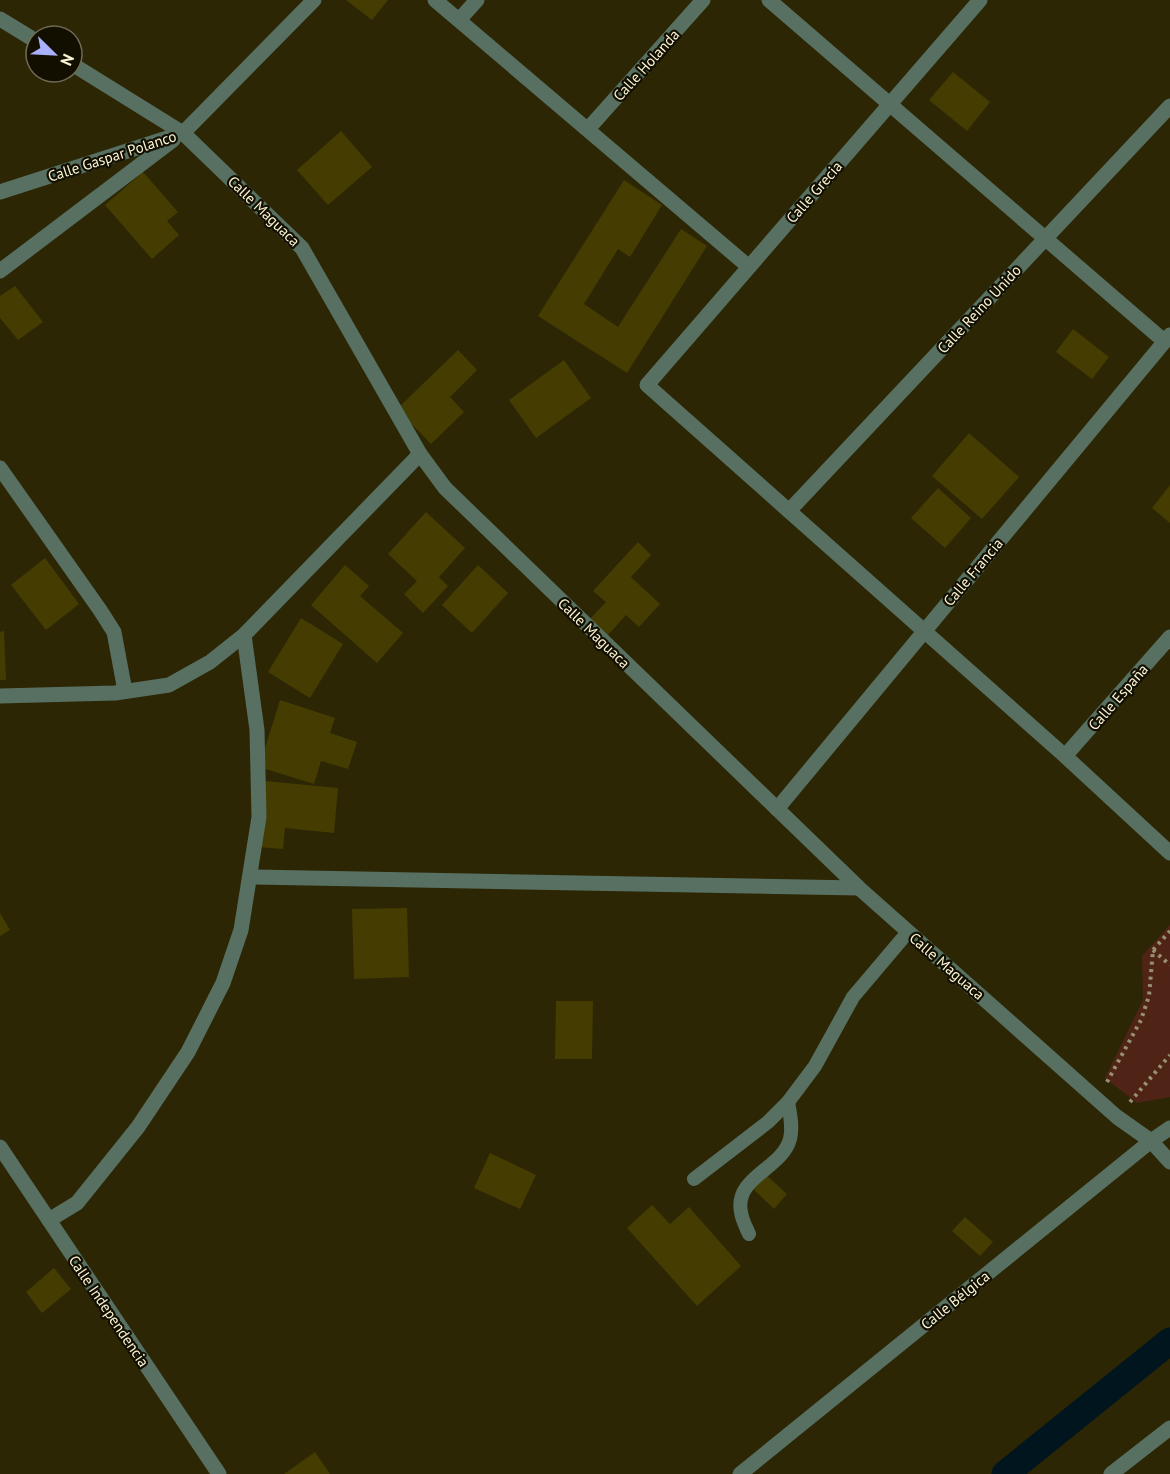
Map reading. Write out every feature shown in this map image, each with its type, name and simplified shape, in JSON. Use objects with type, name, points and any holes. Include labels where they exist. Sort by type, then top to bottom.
[{"type":"street","name":"Calle Gaspar Polanco","points":[[0,192],[183,133],[314,0]]},
{"type":"street","points":[[435,0],[749,267]]},
{"type":"street","points":[[459,21],[477,0]]},
{"type":"street","name":"Calle Holanda","points":[[588,129],[703,0]]},
{"type":"street","points":[[769,0],[1045,238],[1167,338]]},
{"type":"street","name":"Calle Grecia","points":[[789,511],[647,385],[980,0]]},
{"type":"street","points":[[0,19],[24,34]]},
{"type":"street","name":"Calle Maguaca","points":[[84,71],[183,133],[302,248],[420,454],[445,488],[859,888],[1117,1117],[1151,1141],[1170,1162]]},
{"type":"street","name":"Calle Reino Unido","points":[[789,511],[1170,106]]},
{"type":"street","points":[[0,271],[183,133]]},
{"type":"street","name":"Calle Francia","points":[[777,809],[1167,338]]},
{"type":"street","points":[[0,696],[125,692],[169,685],[210,662],[244,635],[420,454]]},
{"type":"street","points":[[0,468],[114,632],[125,692]]},
{"type":"street","points":[[789,511],[1065,756],[1170,853]]},
{"type":"street","points":[[49,1220],[77,1203],[138,1127],[188,1052],[223,983],[241,930],[258,817],[257,730],[244,635]]},
{"type":"street","name":"Calle España","points":[[1065,756],[1170,637]]},
{"type":"street","points":[[250,877],[859,888]]},
{"type":"street","name":"Calle Bélgica","points":[[740,1474],[1170,1128]]},
{"type":"street","name":"Calle Independencia","points":[[0,1147],[219,1474]]},
{"type":"street","points":[[1111,1474],[1170,1428]]},
{"type":"lane","points":[[694,1179],[768,1122],[788,1102],[815,1066],[853,997],[908,932]]},
{"type":"lane","points":[[749,1234],[741,1212],[741,1196],[747,1185],[784,1153],[790,1138],[788,1102]]},
{"type":"path","points":[[1096,1098],[1113,1074],[1141,1020],[1149,996],[1153,950],[1170,931]]},
{"type":"path","points":[[1153,950],[1170,965]]},
{"type":"path","points":[[1117,1117],[1170,1055]]},
{"type":"shaded area","points":[[1170,925],[1170,1097],[1137,1103],[1105,1078],[1143,1000],[1142,956]]},
{"type":"building","points":[[346,0],[388,0],[372,20]]},
{"type":"building","points":[[953,72],[990,102],[967,131],[929,100]]},
{"type":"building","points":[[341,131],[372,167],[328,205],[297,170]]},
{"type":"building","points":[[143,172],[178,212],[167,221],[179,235],[152,259],[105,205]]},
{"type":"building","points":[[624,180],[662,205],[630,257],[618,249],[584,304],[618,327],[681,229],[707,246],[627,373],[538,316]]},
{"type":"building","points":[[15,286],[43,322],[18,340],[0,318],[0,296]]},
{"type":"building","points":[[1073,329],[1109,357],[1092,379],[1056,352]]},
{"type":"building","points":[[458,350],[477,370],[450,397],[464,412],[431,444],[397,409]]},
{"type":"building","points":[[564,360],[591,398],[536,438],[509,400]]},
{"type":"building","points":[[969,433],[1019,477],[982,519],[932,476]]},
{"type":"building","points":[[1170,485],[1170,523],[1152,508]]},
{"type":"building","points":[[938,488],[971,518],[945,548],[911,518]]},
{"type":"building","points":[[426,512],[465,548],[439,577],[448,586],[423,613],[404,594],[417,581],[388,554]]},
{"type":"building","points":[[638,542],[651,555],[631,577],[660,604],[639,627],[626,615],[607,636],[589,620],[606,602],[593,591]]},
{"type":"building","points":[[45,558],[79,604],[46,630],[11,585]]},
{"type":"building","points":[[345,565],[369,586],[360,596],[403,633],[377,663],[311,605]]},
{"type":"building","points":[[478,565],[508,593],[472,633],[442,605]]},
{"type":"building","points":[[301,618],[343,644],[310,698],[268,672]]},
{"type":"building","points":[[4,631],[6,680],[0,680],[0,632]]},
{"type":"building","points":[[280,700],[335,718],[330,733],[357,742],[348,769],[321,761],[314,784],[259,767]]},
{"type":"building","points":[[265,781],[338,788],[334,833],[285,828],[283,849],[258,847]]},
{"type":"building","points":[[407,908],[409,977],[354,979],[352,909]]},
{"type":"building","points":[[0,913],[10,930],[0,936]]},
{"type":"building","points":[[556,1001],[593,1001],[592,1059],[555,1059]]},
{"type":"building","points":[[490,1153],[536,1175],[520,1209],[474,1188]]},
{"type":"building","points":[[765,1174],[787,1194],[774,1209],[752,1188]]},
{"type":"building","points":[[652,1205],[670,1224],[689,1207],[741,1266],[697,1306],[627,1228]]},
{"type":"building","points":[[965,1217],[993,1242],[980,1256],[952,1231]]},
{"type":"building","points":[[54,1268],[71,1289],[42,1313],[26,1292]]},
{"type":"building","points":[[315,1452],[330,1474],[284,1474]]},
{"type":"waterway","points":[[1005,1474],[1170,1341]]}]
